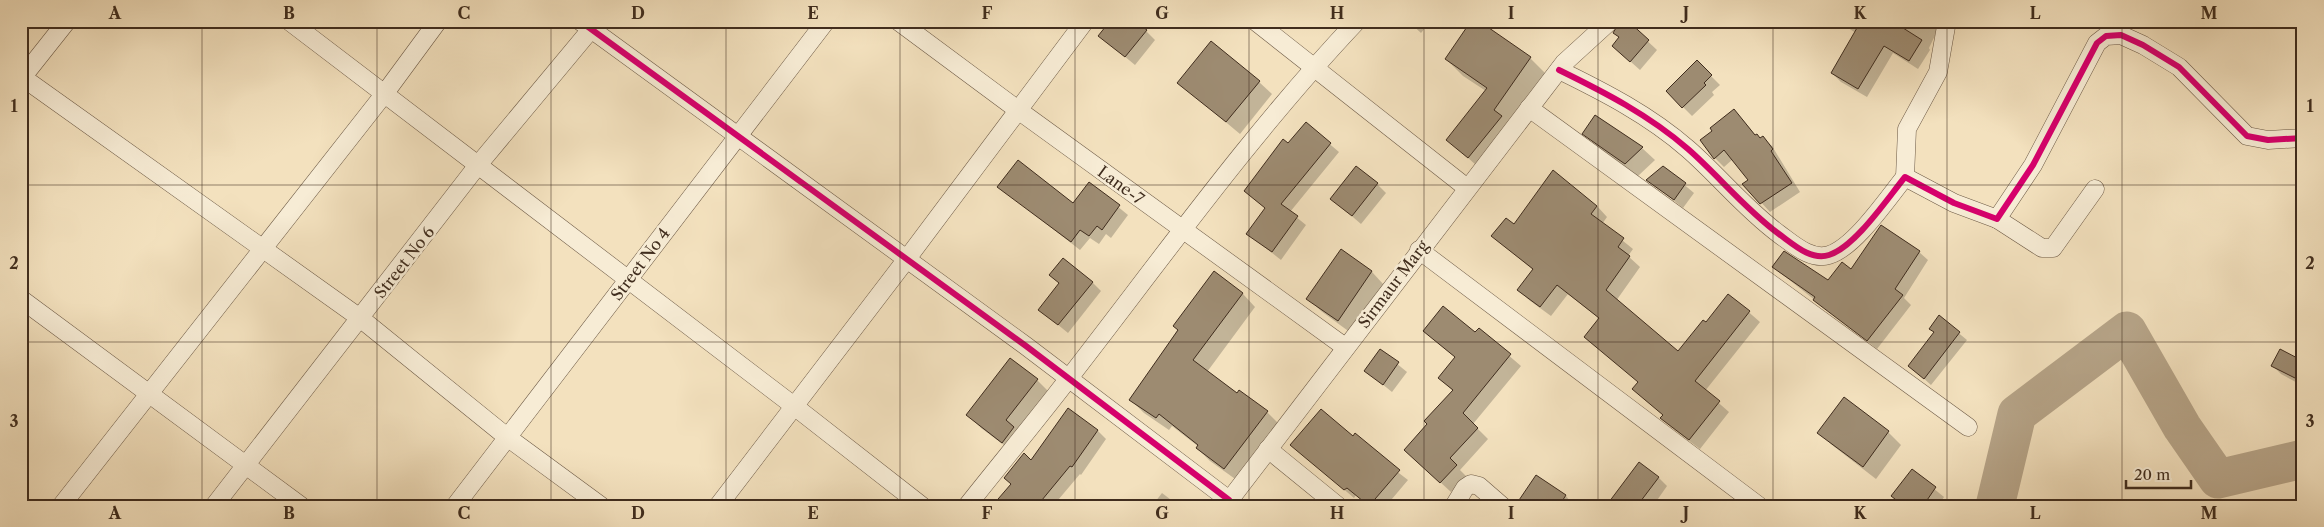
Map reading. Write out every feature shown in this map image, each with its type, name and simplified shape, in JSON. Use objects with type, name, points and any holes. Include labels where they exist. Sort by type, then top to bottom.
[{"type":"street","points":[[67,21],[22,78],[360,318],[507,437],[600,506]]},
{"type":"street","points":[[289,21],[794,406],[922,506]]},
{"type":"street","points":[[61,506],[385,93],[438,21]]},
{"type":"street","name":"Street No 4","points":[[455,506],[826,21]]},
{"type":"street","name":"Lane-7","points":[[898,21],[1346,347]]},
{"type":"street","points":[[718,506],[1085,21]]},
{"type":"street","points":[[1255,21],[1466,188]]},
{"type":"street","points":[[967,506],[1069,378],[1182,229],[1314,66],[1357,21]]},
{"type":"street","name":"Sirmaur Marg","points":[[1227,503],[1466,188],[1561,67],[1610,21]]},
{"type":"street","points":[[1561,67],[1662,128],[1689,150],[1760,220],[1801,250],[1817,256],[1829,256],[1848,246],[1905,177],[1907,129],[1938,72],[1947,21]]},
{"type":"street","points":[[589,24],[736,137],[1069,378],[1227,503]]},
{"type":"street","name":"Street No 6","points":[[214,506],[589,24]]},
{"type":"street","points":[[1997,219],[2033,165],[2097,43],[2106,36],[2121,35],[2143,44],[2179,67],[2247,136],[2268,140],[2303,138]]},
{"type":"street","points":[[1529,108],[1968,427]]},
{"type":"street","points":[[1905,177],[1954,202],[1997,219],[2042,248],[2053,248],[2095,189]]},
{"type":"street","points":[[1419,250],[1759,506]]},
{"type":"street","points":[[21,299],[301,506]]},
{"type":"street","points":[[1268,449],[1338,506]]},
{"type":"street","points":[[1454,506],[1465,488],[1471,484],[1479,486],[1502,506]]},
{"type":"building","points":[[1110,21],[1135,21],[1147,30],[1125,57],[1098,36]]},
{"type":"building","points":[[1471,21],[1479,21],[1531,57],[1494,110],[1502,116],[1468,158],[1446,140],[1487,88],[1445,59]]},
{"type":"building","points":[[1620,21],[1628,21],[1649,40],[1630,62],[1612,46],[1619,37],[1613,33]]},
{"type":"building","points":[[1861,21],[1892,21],[1922,40],[1909,61],[1884,46],[1858,89],[1831,73]]},
{"type":"building","points":[[1211,41],[1260,81],[1226,122],[1177,83]]},
{"type":"building","points":[[1697,60],[1712,75],[1704,83],[1706,85],[1682,108],[1666,91]]},
{"type":"building","points":[[1734,109],[1755,135],[1757,134],[1760,138],[1763,136],[1773,149],[1771,151],[1792,183],[1760,204],[1742,184],[1748,180],[1724,150],[1714,159],[1700,140],[1712,131],[1710,128]]},
{"type":"building","points":[[1595,115],[1643,147],[1625,164],[1582,134]]},
{"type":"building","points":[[1306,122],[1331,143],[1281,204],[1298,216],[1272,252],[1246,234],[1265,208],[1244,191],[1283,139],[1288,143]]},
{"type":"building","points":[[1018,160],[1073,203],[1089,182],[1120,205],[1102,230],[1097,226],[1089,236],[1080,230],[1071,242],[997,187]]},
{"type":"building","points":[[1356,166],[1378,183],[1352,216],[1330,199]]},
{"type":"building","points":[[1663,166],[1686,183],[1674,200],[1646,180]]},
{"type":"building","points":[[1553,170],[1597,206],[1591,214],[1624,238],[1618,247],[1630,256],[1606,290],[1678,351],[1703,320],[1706,322],[1728,294],[1750,311],[1695,381],[1720,401],[1689,440],[1660,418],[1663,415],[1632,389],[1638,382],[1584,337],[1599,318],[1557,285],[1540,307],[1517,290],[1533,269],[1491,236],[1506,218],[1514,224]]},
{"type":"building","points":[[1881,225],[1920,251],[1895,289],[1903,295],[1867,341],[1813,300],[1815,297],[1772,267],[1784,251],[1828,280],[1842,262],[1851,269]]},
{"type":"building","points":[[1341,249],[1372,271],[1338,321],[1306,299]]},
{"type":"building","points":[[1063,258],[1093,282],[1058,325],[1038,310],[1059,283],[1049,275]]},
{"type":"building","points":[[1214,271],[1243,293],[1193,360],[1237,393],[1239,390],[1268,411],[1224,469],[1196,448],[1198,445],[1159,414],[1156,418],[1129,400],[1178,330],[1173,326]]},
{"type":"building","points":[[1443,306],[1475,332],[1479,328],[1511,354],[1463,413],[1478,428],[1450,458],[1457,465],[1440,483],[1404,450],[1427,424],[1424,421],[1453,390],[1438,378],[1455,357],[1423,331]]},
{"type":"building","points":[[1939,315],[1960,332],[1924,379],[1908,366],[1934,332],[1929,329]]},
{"type":"building","points":[[1380,349],[1399,362],[1383,385],[1364,371]]},
{"type":"building","points":[[2280,349],[2303,361],[2303,382],[2271,366]]},
{"type":"building","points":[[1010,358],[1038,379],[1006,420],[1014,427],[1002,443],[966,415]]},
{"type":"building","points":[[1844,397],[1889,431],[1863,467],[1817,433]]},
{"type":"building","points":[[1068,408],[1098,430],[1072,467],[1070,466],[1037,506],[992,506],[1011,484],[1004,478],[1024,453],[1031,460]]},
{"type":"building","points":[[1321,409],[1353,436],[1355,433],[1400,470],[1369,506],[1347,488],[1344,490],[1290,445]]},
{"type":"building","points":[[1639,462],[1659,477],[1637,506],[1606,506]]},
{"type":"building","points":[[1912,469],[1936,487],[1923,506],[1904,506],[1891,496]]},
{"type":"building","points":[[1536,475],[1566,495],[1559,506],[1515,506]]},
{"type":"waterway","points":[[1995,506],[2017,414],[2127,331],[2182,427],[2218,479],[2303,459]]},
{"type":"cycle path","points":[[580,21],[1026,346],[1229,500]]},
{"type":"cycle path","points":[[1559,70],[1609,96],[1658,125],[1688,149],[1767,224],[1796,247],[1816,256],[1829,255],[1849,243],[1860,233],[1905,177],[1954,203],[1997,219],[2033,165],[2097,43],[2106,36],[2121,35],[2143,45],[2179,67],[2247,136],[2268,140],[2303,138]]}]
